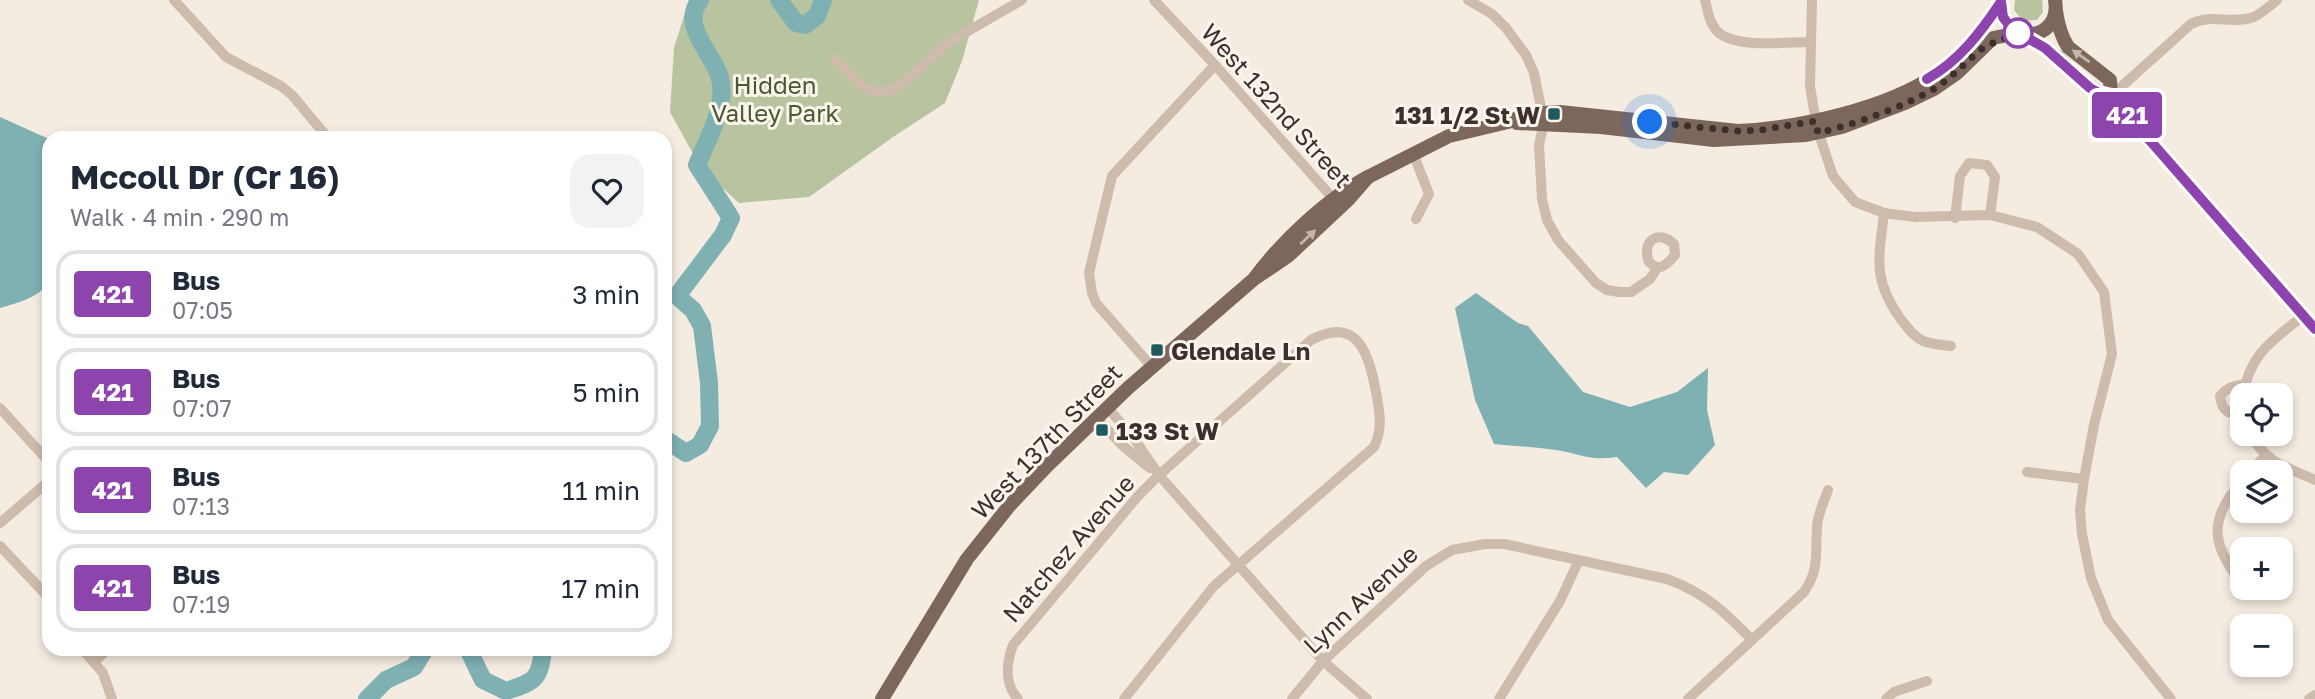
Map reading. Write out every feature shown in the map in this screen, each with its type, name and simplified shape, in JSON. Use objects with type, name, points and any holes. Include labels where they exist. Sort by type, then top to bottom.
[{"type":"main road","points":[[2002,1],[2006,24],[2057,57],[2090,88],[2111,96],[2315,329]]},
{"type":"main road","points":[[1931,84],[1937,74],[1973,42],[2002,1]]},
{"type":"main road","points":[[2056,4],[2061,35],[2068,47],[2110,80],[2111,96]]},
{"type":"main road","points":[[1931,84],[1957,73],[1993,38],[2021,33],[2031,35],[2045,29],[2050,24],[2056,4]]},
{"type":"main road","name":"West 137th Street","points":[[882,699],[967,559],[1010,505],[1102,412],[1254,279],[1288,256],[1336,203],[1368,177],[1449,136],[1508,122],[1543,118],[1714,140],[1783,137],[1931,84]]},
{"type":"street","points":[[174,0],[226,58],[274,82],[292,95],[322,131]]},
{"type":"street","points":[[835,59],[862,86],[876,91],[888,91],[909,78],[949,42],[1022,0]]},
{"type":"street","name":"West 132nd Street","points":[[1154,0],[1336,203]]},
{"type":"street","points":[[1468,0],[1492,14],[1507,28],[1526,55],[1534,73],[1543,118],[1539,145],[1542,199],[1546,220],[1558,240],[1597,283],[1607,290],[1631,292],[1650,279],[1657,268]]},
{"type":"street","points":[[1705,0],[1715,30],[1725,38],[1737,42],[1811,42]]},
{"type":"street","points":[[1812,0],[1810,86],[1817,127],[1833,176],[1855,202],[1884,213],[1955,218],[1990,215],[2037,227],[2078,254],[2104,292],[2112,354],[2084,479],[2080,510],[2082,534],[2097,598],[2108,620],[2171,699]]},
{"type":"street","points":[[2111,96],[2192,23],[2206,18],[2254,17],[2277,0]]},
{"type":"street","points":[[1152,367],[1096,303],[1091,293],[1090,273],[1112,176],[1215,65]]},
{"type":"street","points":[[1413,153],[1429,194],[1416,219]]},
{"type":"street","points":[[1955,218],[1960,176],[1969,163],[1987,165],[1995,177],[1990,215]]},
{"type":"street","points":[[1884,213],[1879,269],[1881,285],[1888,300],[1910,332],[1924,341],[1951,346]]},
{"type":"street","points":[[2247,383],[2257,356],[2303,316]]},
{"type":"street","name":"Natchez Avenue","points":[[1018,699],[1008,683],[1007,670],[1013,645],[1126,509],[1159,475],[1311,340],[1320,336],[1349,335],[1358,341],[1370,360],[1381,427],[1374,447],[1238,564]]},
{"type":"street","points":[[2230,388],[2220,396],[2221,405],[2230,414]]},
{"type":"street","points":[[0,408],[42,455]]},
{"type":"street","points":[[1102,412],[1123,446],[1159,475],[1323,661],[1367,699]]},
{"type":"street","points":[[2260,446],[2278,465],[2315,480]]},
{"type":"street","points":[[2260,460],[2266,454]]},
{"type":"street","points":[[2027,472],[2084,479]]},
{"type":"street","points":[[0,523],[42,487]]},
{"type":"street","points":[[1688,699],[1804,593],[1817,565],[1816,525],[1828,490]]},
{"type":"street","points":[[2230,494],[2222,508],[2217,536],[2230,568]]},
{"type":"street","name":"Lynn Avenue","points":[[1292,699],[1323,661],[1426,566],[1452,550],[1468,546],[1504,544],[1579,560]]},
{"type":"street","points":[[0,546],[42,591]]},
{"type":"street","points":[[1499,699],[1560,601],[1579,560],[1667,579],[1684,586],[1716,605],[1752,640]]},
{"type":"street","points":[[1124,699],[1202,601],[1238,564]]},
{"type":"street","points":[[88,656],[108,684],[112,699]]},
{"type":"street","points":[[94,662],[100,656]]},
{"type":"street","points":[[1886,699],[1894,692],[1927,681]]},
{"type":"street","points":[[2309,699],[2315,695]]},
{"type":"green space","name":"Hidden Valley Park","points":[[689,0],[979,0],[962,61],[945,103],[809,197],[739,203],[701,168],[670,112],[674,48]]},
{"type":"green space","points":[[2015,0],[2042,0],[2043,12],[2037,20],[2023,21],[2014,10]]},
{"type":"water","points":[[0,117],[42,136],[42,289],[20,302],[0,308]]},
{"type":"water","points":[[1476,293],[1518,323],[1528,326],[1583,392],[1630,407],[1677,392],[1708,368],[1707,410],[1715,445],[1688,475],[1664,472],[1646,488],[1617,457],[1592,458],[1556,450],[1494,444],[1475,400],[1455,308]]},
{"type":"waterway","points":[[672,444],[686,453],[700,445],[710,426],[709,383],[702,326],[693,310],[677,296],[723,235],[731,218],[697,165],[716,121],[721,97],[719,75],[695,29],[693,19],[700,0]]},
{"type":"waterway","points":[[779,0],[796,23],[805,25],[817,16],[823,0]]},
{"type":"waterway","points":[[367,699],[386,680],[414,667],[421,656]]},
{"type":"waterway","points":[[471,656],[483,680],[506,691],[534,678],[542,656]]},
{"type":"bus line","name":"421","points":[[1927,79],[1937,74],[1973,42],[2001,2],[2006,24],[2045,48],[2090,88],[2111,96],[2315,329]]},
{"type":"place","name":"131 1/2 St W","points":[[1554,114]]},
{"type":"place","name":"Glendale Ln","points":[[1157,350]]},
{"type":"place","name":"133 St W","points":[[1102,430]]},
{"type":"route","points":[[1650,122],[1738,131],[1815,121],[1818,133],[1879,114],[1934,89],[1957,73],[1980,50],[2018,33]]}]
